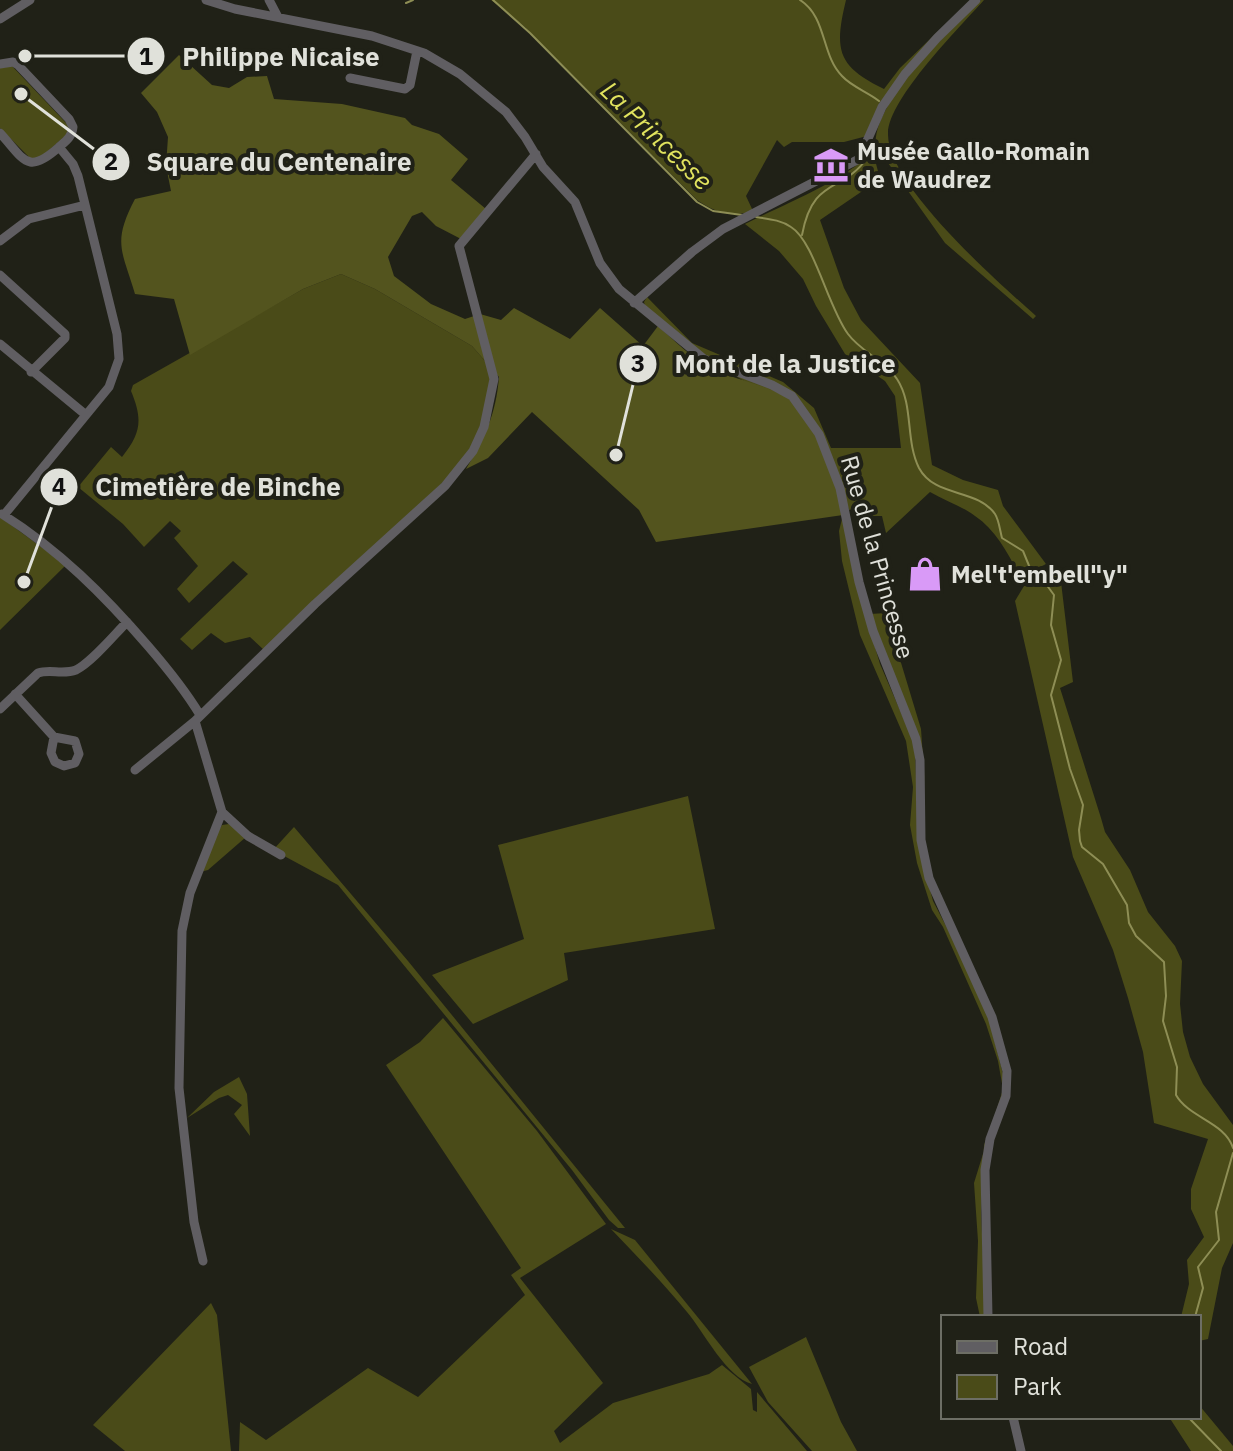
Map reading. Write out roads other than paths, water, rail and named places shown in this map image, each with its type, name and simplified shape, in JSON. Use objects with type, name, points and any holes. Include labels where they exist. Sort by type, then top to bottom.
[{"type":"street","points":[[0,19],[30,0]]},
{"type":"street","name":"Rue de la Princesse","points":[[206,0],[216,5],[372,36],[449,66],[481,90],[515,122],[543,167],[580,210],[606,274],[634,303],[704,359],[792,396],[819,434],[840,488],[859,582],[873,631],[916,739],[920,760],[921,840],[929,878],[992,1017],[1004,1057],[1008,1079],[1006,1096],[990,1139],[985,1170],[988,1315]]},
{"type":"street","points":[[269,0],[278,17]]},
{"type":"street","points":[[634,303],[723,229],[859,159],[882,107],[905,74],[976,0]]},
{"type":"street","points":[[350,78],[405,89],[410,85],[417,51]]},
{"type":"street","points":[[0,64],[13,62],[18,65],[69,119],[72,133],[43,161],[34,163],[25,161],[0,133]]},
{"type":"street","points":[[59,147],[73,164],[85,205],[119,347],[118,365],[112,380],[86,415],[2,514],[76,568],[171,673],[198,718],[222,812],[248,836],[281,855]]},
{"type":"street","points":[[135,770],[198,718],[315,604],[445,486],[473,451],[484,427],[494,379],[459,246],[536,154]]},
{"type":"street","points":[[0,241],[29,219],[85,205]]},
{"type":"street","points":[[0,275],[65,334],[65,338],[31,372]]},
{"type":"street","points":[[0,344],[86,415]]},
{"type":"street","points":[[0,709],[38,673],[77,669],[127,622]]},
{"type":"street","points":[[15,694],[54,737]]},
{"type":"street","points":[[203,1261],[194,1222],[179,1088],[181,943],[185,906],[222,812]]},
{"type":"street","points":[[1013,1419],[1021,1451]]},
{"type":"waterway","name":"La Princesse","points":[[406,3],[413,0]]},
{"type":"waterway","name":"La Princesse","points":[[493,0],[530,33],[697,202],[713,211],[742,215]]},
{"type":"waterway","points":[[800,0],[815,16],[830,58],[842,76],[879,101]]},
{"type":"waterway","points":[[802,235],[813,203],[858,169],[868,157]]},
{"type":"waterway","name":"La Princesse","points":[[756,217],[783,223],[799,235],[848,334],[897,379],[906,400],[915,457],[926,478],[987,506],[996,516],[1002,538],[1023,551],[1032,573],[1043,580],[1054,595],[1051,625],[1061,660],[1051,695],[1070,769],[1083,805],[1080,841],[1082,847],[1103,864],[1127,905],[1129,923],[1136,936],[1164,962],[1166,996],[1163,1021],[1177,1067],[1176,1095],[1189,1109],[1223,1132],[1233,1148]]},
{"type":"waterway","name":"La Princesse","points":[[1196,1315],[1203,1288],[1198,1267],[1219,1240],[1216,1212],[1233,1153]]},
{"type":"waterway","name":"La Princesse","points":[[1190,1419],[1221,1451]]},
{"type":"place","name":"Philippe Nicaise","points":[[25,56]]},
{"type":"place","name":"Square du Centenaire","points":[[21,94]]},
{"type":"place","name":"Musée Gallo-Romain de Waudrez","points":[[831,165]]},
{"type":"place","name":"Mont de la Justice","points":[[616,455]]},
{"type":"place","name":"Mel't'embell\"y\"","points":[[925,574]]},
{"type":"place","name":"Cimetière de Binche","points":[[24,582]]}]
